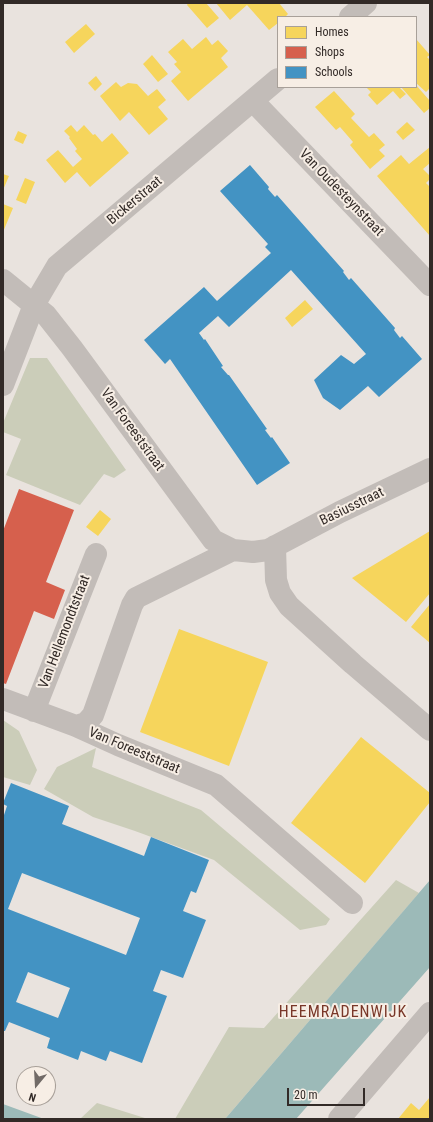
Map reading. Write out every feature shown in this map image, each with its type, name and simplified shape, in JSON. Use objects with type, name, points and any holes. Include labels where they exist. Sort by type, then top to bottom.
[{"type":"street","points":[[351,16],[366,3]]},
{"type":"street","name":"Bickerstraat","points":[[34,305],[57,266],[277,80]]},
{"type":"street","name":"Van Oudesteynstraat","points":[[253,101],[430,286]]},
{"type":"street","points":[[3,280],[34,305],[3,385]]},
{"type":"street","name":"Van Foreeststraat","points":[[34,305],[46,315],[72,348],[213,540],[233,550],[252,552],[268,550],[275,546]]},
{"type":"street","name":"Basiusstraat","points":[[275,546],[340,512],[430,469]]},
{"type":"street","points":[[275,546],[276,580],[280,594],[289,606],[353,664],[430,730]]},
{"type":"street","name":"Van Foreeststraat","points":[[76,726],[86,723],[93,715],[132,605],[136,598],[233,550]]},
{"type":"street","name":"Van Hellemondtstraat","points":[[34,711],[96,554]]},
{"type":"street","points":[[3,699],[76,726]]},
{"type":"street","name":"Van Foreeststraat","points":[[76,726],[216,785],[352,903]]},
{"type":"street","points":[[339,1119],[430,1013]]},
{"type":"green space","points":[[30,358],[47,358],[126,470],[114,478],[104,474],[80,505],[6,475],[21,439],[3,432],[3,423]]},
{"type":"green space","points":[[3,720],[19,731],[37,770],[30,785],[3,777]]},
{"type":"green space","points":[[96,748],[92,767],[201,810],[330,919],[326,925],[300,930],[214,860],[93,817],[44,789],[57,767]]},
{"type":"green space","points":[[396,880],[419,893],[225,1119],[175,1119],[229,1027],[264,1028]]},
{"type":"green space","points":[[97,1103],[148,1119],[80,1119]]},
{"type":"water","points":[[430,880],[430,967],[296,1119],[225,1119]]},
{"type":"water","points":[[3,1104],[44,1119],[3,1119]]},
{"type":"building: Homes","points":[[188,3],[206,3],[219,18],[207,28],[187,5]]},
{"type":"building: Homes","points":[[216,3],[279,3],[288,14],[286,16],[277,16],[277,24],[269,30],[247,5],[230,20]]},
{"type":"building: Homes","points":[[86,24],[95,34],[74,53],[65,42]]},
{"type":"building: Homes","points":[[206,37],[212,45],[218,40],[228,51],[221,58],[228,67],[188,101],[171,81],[181,72],[174,64],[177,62],[168,52],[183,39],[192,49]]},
{"type":"building: Homes","points":[[417,40],[430,55],[427,57],[430,60],[430,88],[426,92],[417,84]]},
{"type":"building: Homes","points":[[152,55],[168,74],[158,82],[143,64]]},
{"type":"building: Homes","points":[[96,76],[102,84],[95,91],[88,83]]},
{"type":"building: Homes","points":[[116,82],[121,87],[128,83],[137,84],[148,96],[157,89],[166,100],[158,107],[168,119],[149,135],[129,112],[120,121],[100,96]]},
{"type":"building: Homes","points":[[417,86],[430,101],[430,108],[424,113],[402,88],[417,88]]},
{"type":"building: Homes","points":[[367,88],[400,88],[406,94],[400,99],[393,91],[377,105],[368,95],[371,92]]},
{"type":"building: Homes","points":[[334,91],[355,114],[351,118],[369,137],[374,133],[385,145],[379,150],[385,156],[370,169],[350,145],[353,142],[340,127],[336,130],[315,107]]},
{"type":"building: Homes","points":[[407,122],[415,130],[403,140],[396,132]]},
{"type":"building: Homes","points":[[71,125],[77,132],[84,125],[102,142],[112,133],[129,153],[90,187],[77,172],[65,183],[46,160],[58,150],[73,167],[82,159],[75,151],[77,149],[69,138],[70,137],[64,131]]},
{"type":"building: Homes","points":[[18,131],[27,135],[23,144],[14,140]]},
{"type":"building: Homes","points":[[430,147],[430,163],[423,169],[430,176],[430,179],[426,183],[430,187],[430,236],[377,176],[401,155],[409,164]]},
{"type":"building: Homes","points":[[3,174],[9,176],[3,190]]},
{"type":"building: Homes","points":[[25,178],[35,182],[26,204],[16,200]]},
{"type":"building: Homes","points":[[3,204],[13,208],[3,232]]},
{"type":"building: Homes","points":[[305,300],[313,309],[292,327],[285,318]]},
{"type":"building: Homes","points":[[100,510],[111,519],[98,536],[86,527]]},
{"type":"building: Homes","points":[[430,531],[430,593],[406,622],[352,578]]},
{"type":"building: Homes","points":[[430,604],[430,643],[411,627]]},
{"type":"building: Homes","points":[[179,629],[268,662],[229,766],[140,732]]},
{"type":"building: Homes","points":[[361,737],[430,793],[430,802],[365,883],[291,823]]},
{"type":"building: Homes","points":[[430,1097],[430,1119],[398,1119],[411,1103],[419,1110]]},
{"type":"building: Shops","points":[[19,489],[74,510],[46,582],[65,590],[54,619],[34,611],[6,684],[3,683],[3,531]]},
{"type":"building: Schools","points":[[250,165],[269,187],[268,189],[275,197],[277,195],[344,271],[343,272],[349,280],[351,278],[395,328],[394,330],[400,338],[402,336],[422,359],[379,397],[368,386],[340,410],[323,398],[314,380],[341,355],[354,364],[366,354],[291,270],[229,327],[218,316],[199,333],[204,340],[205,339],[223,366],[221,367],[229,375],[267,429],[265,430],[271,438],[272,437],[290,463],[257,485],[170,359],[165,364],[144,340],[204,287],[217,301],[271,253],[265,247],[268,244],[220,191]]},
{"type":"building: Schools","points":[[11,783],[69,806],[62,824],[144,856],[151,837],[209,860],[196,893],[191,891],[183,911],[206,920],[183,978],[161,970],[153,991],[167,996],[142,1063],[110,1051],[106,1061],[81,1051],[78,1060],[47,1048],[50,1038],[9,1022],[5,1031],[3,1031],[3,818],[7,806],[3,803]],"holes":[[[22,873],[140,918],[126,955],[8,909]],[[28,972],[70,988],[58,1018],[16,1002]]]},
{"type":"district","name":"HEEMRADENWIJK","points":[[343,1013]]}]
